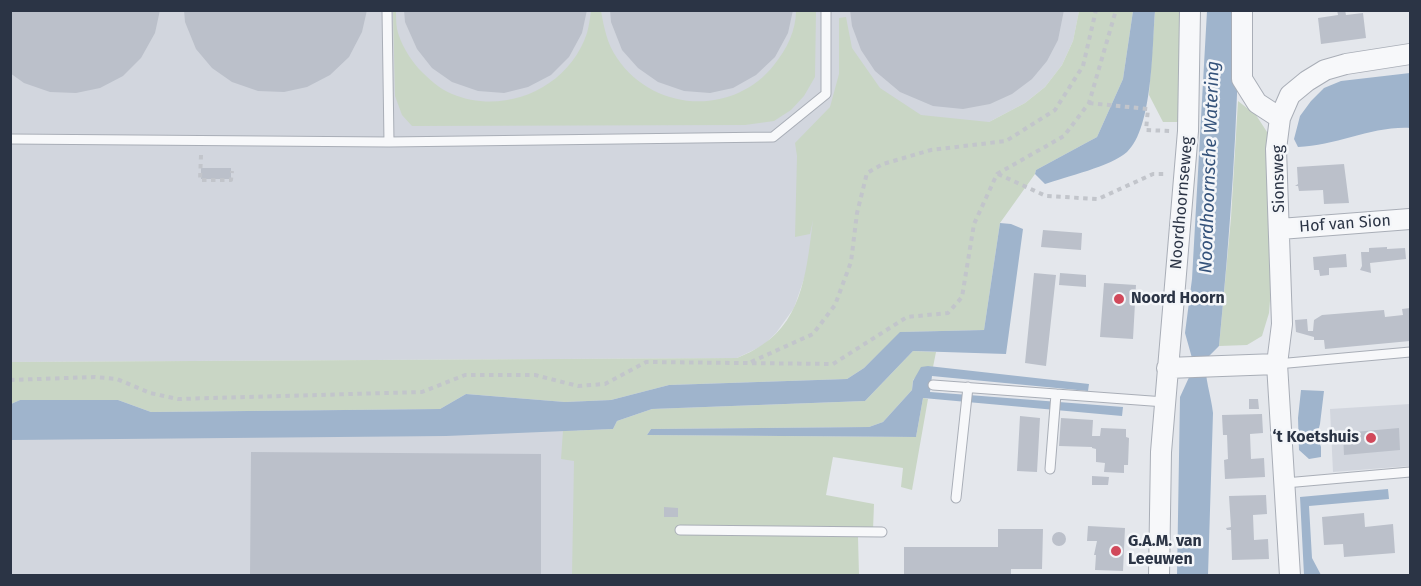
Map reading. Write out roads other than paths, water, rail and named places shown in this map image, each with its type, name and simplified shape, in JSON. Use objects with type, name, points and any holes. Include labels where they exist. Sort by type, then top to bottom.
[{"type":"street","name":"Noordhoornseweg","points":[[1159,576],[1161,452],[1188,131],[1190,10]]},
{"type":"street","points":[[1242,10],[1242,79],[1257,103],[1280,118],[1290,96],[1307,81],[1325,70],[1346,64],[1410,54]]},
{"type":"street","name":"Sionsweg","points":[[1280,118],[1276,149],[1282,324],[1277,364],[1290,576]]},
{"type":"street","name":"Hof van Sion","points":[[1280,229],[1410,219]]},
{"type":"street","points":[[1167,368],[1277,364]]},
{"type":"lane","points":[[387,10],[389,142]]},
{"type":"lane","points":[[10,139],[389,142],[773,137],[826,94],[826,10]]},
{"type":"lane","points":[[1277,364],[1410,352]]},
{"type":"lane","points":[[933,385],[1056,396],[1165,402]]},
{"type":"lane","points":[[956,498],[968,389]]},
{"type":"lane","points":[[1050,469],[1056,396]]},
{"type":"lane","points":[[1285,483],[1410,472]]},
{"type":"lane","points":[[680,530],[882,532]]},
{"type":"water","points":[[1133,11],[1155,11],[1150,86],[1142,125],[1136,140],[1127,152],[1111,162],[1045,184],[1035,174],[1036,170],[1097,137],[1123,79]]},
{"type":"water","name":"Noordhoornsche Watering","points":[[1207,11],[1239,11],[1235,137],[1219,346],[1206,359],[1213,413],[1208,575],[1177,576],[1180,397],[1191,373],[1192,358],[1185,333],[1192,279]]},
{"type":"water","points":[[1410,73],[1410,128],[1382,130],[1298,147],[1294,139],[1300,116],[1324,88],[1341,81]]},
{"type":"water","points":[[1000,223],[1011,224],[1023,229],[1006,354],[913,351],[865,401],[652,409],[617,421],[613,429],[446,436],[11,440],[11,404],[20,400],[118,400],[151,412],[440,409],[466,394],[565,402],[611,400],[669,385],[847,379],[864,368],[900,332],[984,330]]},
{"type":"water","points":[[921,367],[1089,384],[1088,391],[932,376],[930,392],[1123,407],[1122,416],[923,398],[916,437],[647,435],[651,429],[869,427],[883,422],[912,390],[913,381]]},
{"type":"water","points":[[1301,390],[1324,391],[1317,435],[1321,457],[1309,459],[1299,450],[1298,418]]},
{"type":"water","points":[[1388,489],[1389,499],[1309,506],[1312,558],[1321,575],[1304,575],[1300,497]]},
{"type":"place","name":"Noord Hoorn","points":[[1119,299]]},
{"type":"place","name":"‘t Koetshuis","points":[[1371,438]]},
{"type":"place","name":"G.A.M. van Leeuwen","points":[[1116,551]]}]
